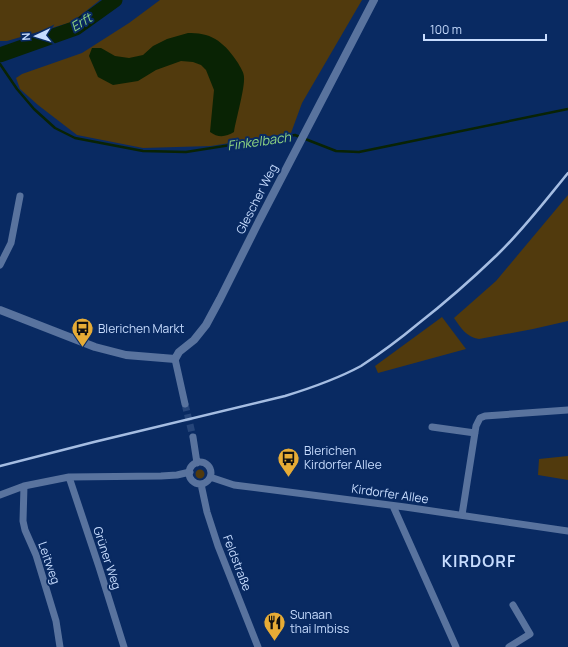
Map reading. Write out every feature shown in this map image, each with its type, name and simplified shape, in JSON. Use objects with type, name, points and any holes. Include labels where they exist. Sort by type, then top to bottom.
[{"type":"street","name":"Glescher Weg","points":[[176,359],[179,352],[194,340],[206,325],[374,0]]},
{"type":"street","points":[[0,265],[11,243],[20,196]]},
{"type":"street","points":[[0,310],[95,347],[126,355],[176,359],[185,404]]},
{"type":"street","points":[[462,516],[476,426],[480,418],[485,416],[568,410]]},
{"type":"street","points":[[432,427],[475,434]]},
{"type":"street","points":[[193,437],[197,463]]},
{"type":"street","points":[[197,463],[203,463],[209,467],[211,472],[208,481],[201,484],[193,481],[190,476],[191,467],[197,463]]},
{"type":"street","points":[[0,495],[24,486],[69,477],[161,476],[190,472]]},
{"type":"street","name":"Grüner Weg","points":[[69,477],[124,647]]},
{"type":"street","name":"Kirdorfer Allee","points":[[210,477],[234,485],[568,531]]},
{"type":"street","name":"Feldstraße","points":[[201,484],[207,512],[218,546],[256,646]]},
{"type":"street","name":"Leitweg","points":[[24,486],[22,521],[36,555],[54,614],[60,647]]},
{"type":"street","points":[[392,506],[456,647]]},
{"type":"street","points":[[509,647],[530,634],[513,606]]},
{"type":"shaded area","points":[[0,0],[100,0],[72,22],[7,41],[0,41]]},
{"type":"shaded area","points":[[160,0],[362,0],[302,103],[291,133],[211,146],[143,148],[77,135],[20,89],[16,78],[22,74],[82,53],[129,23]]},
{"type":"shaded area","points":[[188,33],[204,34],[223,44],[243,71],[244,82],[234,132],[228,135],[219,136],[210,132],[214,90],[206,70],[201,65],[193,62],[181,61],[156,70],[138,81],[113,85],[98,77],[89,56],[92,48],[101,48],[115,56],[129,58],[143,55],[153,46],[167,39]]},
{"type":"shaded area","points":[[568,195],[568,321],[479,339],[467,334],[454,318],[496,281]]},
{"type":"shaded area","points":[[442,317],[466,349],[378,373],[375,366]]},
{"type":"shaded area","points":[[568,456],[568,480],[538,475],[539,459]]},
{"type":"shaded area","points":[[200,469],[205,474],[200,479],[195,474]]},
{"type":"waterway","name":"Erft","points":[[0,55],[76,28],[115,0]]},
{"type":"waterway","name":"Finkelbach","points":[[0,64],[17,89],[34,109],[55,128],[75,138],[143,151],[186,152],[295,135],[336,151],[359,152],[568,109]]},
{"type":"tunnel","points":[[185,404],[193,437]]},
{"type":"railway","points":[[0,466],[285,396],[324,383],[352,371],[398,340],[478,273],[516,236],[568,173]]},
{"type":"place","name":"Blerichen Markt","points":[[82,348]]},
{"type":"place","name":"Blerichen Kirdorfer Allee","points":[[288,478]]},
{"type":"place","name":"Sunaan thai Imbiss","points":[[275,642]]},
{"type":"district","name":"KIRDORF","points":[[479,561]]}]
